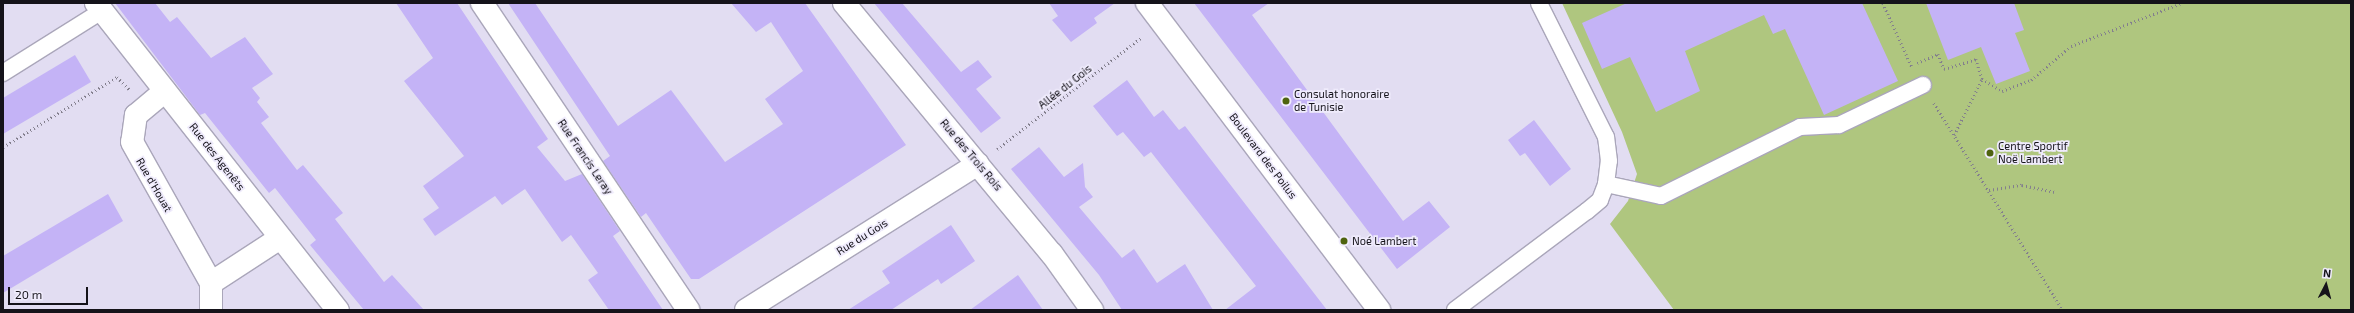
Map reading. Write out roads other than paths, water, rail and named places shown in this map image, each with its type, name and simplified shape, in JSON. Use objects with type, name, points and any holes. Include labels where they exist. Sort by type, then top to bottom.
[{"type":"street","name":"Rue Francis Leray","points":[[482,3],[688,310]]},
{"type":"street","name":"Rue des Trois Rois","points":[[844,3],[1052,254],[1092,310]]},
{"type":"street","name":"Boulevard des Poilus","points":[[1147,3],[1379,310]]},
{"type":"street","name":"Rue des Agenêts","points":[[99,7],[338,310]]},
{"type":"street","name":"Rue d'Houat","points":[[165,90],[136,115],[132,142],[211,283],[211,310]]},
{"type":"street","name":"Rue du Gois","points":[[746,310],[978,164]]},
{"type":"street","points":[[211,283],[280,238]]},
{"type":"lane","points":[[1455,310],[1587,211],[1600,200],[1606,184],[1610,161],[1606,137],[1538,3]]},
{"type":"lane","points":[[3,73],[99,7]]},
{"type":"lane","points":[[1606,184],[1661,196],[1800,127],[1839,125],[1923,86]]},
{"type":"place","name":"Consulat honoraire de Tunisie","points":[[1286,101]]},
{"type":"place","name":"Centre Sportif Noë Lambert","points":[[1990,153]]},
{"type":"place","name":"Noé Lambert","points":[[1344,241]]}]
